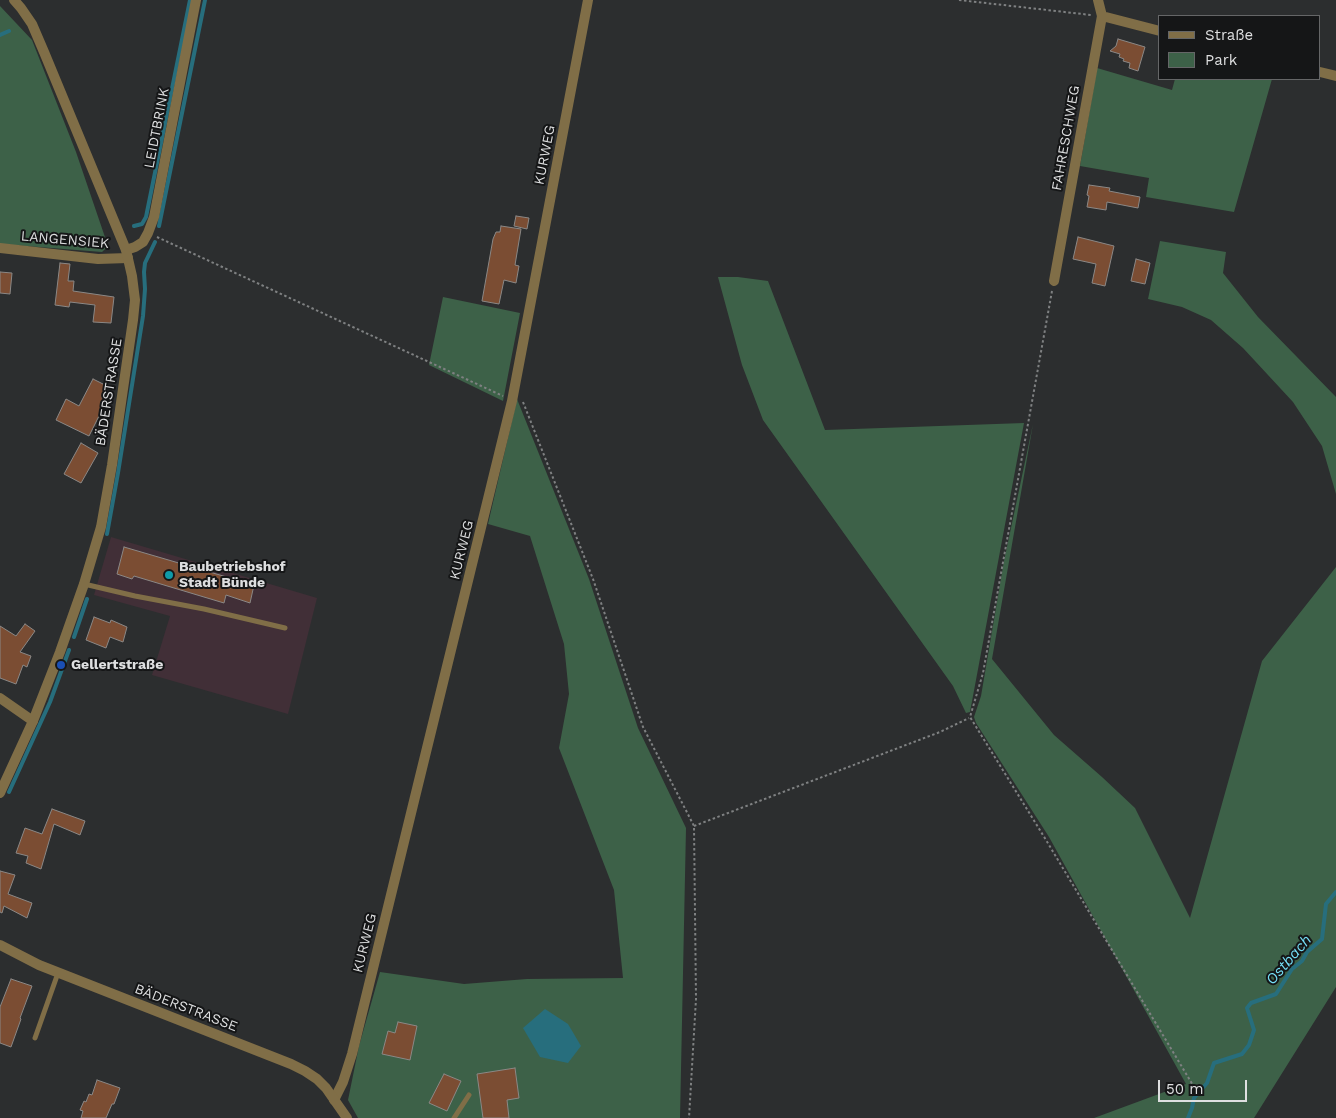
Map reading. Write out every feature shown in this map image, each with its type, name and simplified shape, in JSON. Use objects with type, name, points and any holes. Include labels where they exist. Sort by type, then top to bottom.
[{"type":"street","name":"BÄDERSTRASSE","points":[[0,793],[33,721],[84,584],[101,527],[112,464],[135,300],[127,254],[32,24],[14,0]]},
{"type":"street","name":"LEIDTBRINK","points":[[148,233],[154,217],[196,0]]},
{"type":"street","name":"KURWEG","points":[[334,1100],[343,1082],[352,1054],[512,401],[588,0]]},
{"type":"street","name":"FAHRESCHWEG","points":[[1054,281],[1102,16],[1098,0]]},
{"type":"street","points":[[1102,16],[1158,30]]},
{"type":"street","points":[[1321,72],[1336,76]]},
{"type":"street","points":[[127,254],[143,242],[148,233]]},
{"type":"street","name":"LANGENSIEK","points":[[0,248],[98,259],[127,254]]},
{"type":"street","points":[[0,698],[33,721]]},
{"type":"street","name":"BÄDERSTRASSE","points":[[0,945],[58,973],[291,1064],[316,1079],[326,1088],[346,1118]]},
{"type":"lane","points":[[84,584],[285,628]]},
{"type":"lane","points":[[36,1038],[58,973]]},
{"type":"lane","points":[[454,1118],[470,1095]]},
{"type":"path","points":[[959,0],[1102,16]]},
{"type":"path","points":[[148,233],[512,401]]},
{"type":"path","points":[[694,826],[940,732],[970,717],[983,673],[1054,281]]},
{"type":"path","points":[[523,402],[593,578],[643,727],[694,826],[696,999],[689,1118]]},
{"type":"path","points":[[970,717],[1197,1092]]},
{"type":"shaded area","points":[[111,537],[317,598],[288,714],[152,675],[170,616],[94,595]]},
{"type":"green space","points":[[0,6],[32,40],[76,152],[108,246],[102,252],[0,244]]},
{"type":"green space","points":[[1097,68],[1172,90],[1175,80],[1272,80],[1234,212],[1146,197],[1149,178],[1080,166]]},
{"type":"green space","points":[[1160,241],[1226,252],[1223,273],[1258,317],[1336,397],[1336,494],[1322,446],[1293,402],[1243,348],[1211,320],[1182,307],[1148,299]]},
{"type":"green space","points":[[718,277],[738,277],[768,281],[825,430],[1024,423],[970,712],[966,713],[953,686],[763,420],[742,365]]},
{"type":"green space","points":[[443,297],[520,313],[503,401],[429,365]]},
{"type":"green space","points":[[517,399],[589,579],[638,728],[686,828],[680,1118],[358,1118],[348,1100],[359,1046],[380,972],[464,984],[527,979],[623,978],[614,890],[559,748],[569,694],[564,644],[530,536],[488,524]]},
{"type":"green space","points":[[1033,424],[992,659],[1054,735],[1135,808],[1190,918],[1262,661],[1336,567],[1336,987],[1254,1118],[1094,1118],[1186,1084],[1049,837],[974,717],[981,696],[1004,561]]},
{"type":"water","points":[[545,1009],[568,1024],[581,1046],[568,1063],[540,1057],[523,1028]]},
{"type":"building","points":[[1118,39],[1145,47],[1138,71],[1129,68],[1130,63],[1123,61],[1124,59],[1119,57],[1120,54],[1110,51],[1116,46]]},
{"type":"building","points":[[1089,185],[1110,188],[1109,191],[1140,197],[1138,208],[1107,202],[1106,210],[1087,207]]},
{"type":"building","points":[[516,216],[529,218],[527,229],[514,226]]},
{"type":"building","points":[[501,226],[521,229],[515,265],[519,266],[516,283],[504,280],[499,304],[482,301],[493,239],[496,232],[500,232]]},
{"type":"building","points":[[1078,237],[1114,246],[1105,286],[1092,283],[1096,264],[1073,259]]},
{"type":"building","points":[[1136,259],[1150,263],[1145,284],[1131,281]]},
{"type":"building","points":[[60,263],[70,264],[68,281],[74,281],[73,291],[114,297],[111,323],[93,322],[95,305],[70,302],[69,307],[55,305]]},
{"type":"building","points":[[0,272],[12,273],[10,294],[0,293]]},
{"type":"building","points":[[93,379],[107,386],[102,398],[107,400],[89,436],[56,420],[66,399],[79,406]]},
{"type":"building","points":[[81,443],[98,453],[81,483],[64,474]]},
{"type":"building","name":"Baubetriebshof Stadt Bünde","points":[[124,547],[254,585],[250,603],[226,595],[224,603],[134,576],[132,579],[117,574]]},
{"type":"building","points":[[94,617],[110,623],[111,620],[127,627],[123,642],[110,637],[106,648],[86,640]]},
{"type":"building","points":[[25,624],[35,631],[20,652],[31,656],[27,667],[23,665],[16,684],[0,678],[0,626],[16,636]]},
{"type":"building","points":[[52,809],[85,821],[80,835],[54,824],[41,869],[26,863],[28,856],[16,853],[25,828],[42,834]]},
{"type":"building","points":[[0,871],[15,875],[8,894],[32,903],[27,918],[4,906],[2,913],[0,912]]},
{"type":"building","points":[[11,979],[32,986],[11,1047],[0,1043],[0,1007]]},
{"type":"building","points":[[398,1022],[417,1026],[410,1060],[382,1054],[388,1031],[395,1033]]},
{"type":"building","points":[[515,1068],[519,1098],[507,1100],[509,1118],[483,1118],[477,1074]]},
{"type":"building","points":[[444,1074],[461,1081],[447,1111],[429,1103]]},
{"type":"building","points":[[97,1080],[120,1088],[114,1104],[112,1104],[106,1118],[81,1118],[83,1111],[80,1110],[89,1094],[92,1095]]},
{"type":"waterway","points":[[134,226],[142,224],[146,217],[190,0]]},
{"type":"waterway","points":[[159,226],[205,0]]},
{"type":"waterway","points":[[0,35],[9,31]]},
{"type":"waterway","points":[[107,534],[143,316],[145,263],[155,242]]},
{"type":"waterway","points":[[74,637],[87,599]]},
{"type":"waterway","points":[[9,792],[50,702],[69,650]]},
{"type":"waterway","name":"Ostbach","points":[[1188,1118],[1194,1098],[1207,1083],[1214,1063],[1242,1054],[1249,1045],[1254,1030],[1247,1008],[1251,1003],[1276,994],[1292,969],[1322,939],[1326,904],[1336,892]]},
{"type":"place","name":"Baubetriebshof Stadt Bünde","points":[[169,575]]},
{"type":"place","name":"Gellertstraße","points":[[61,665]]}]
